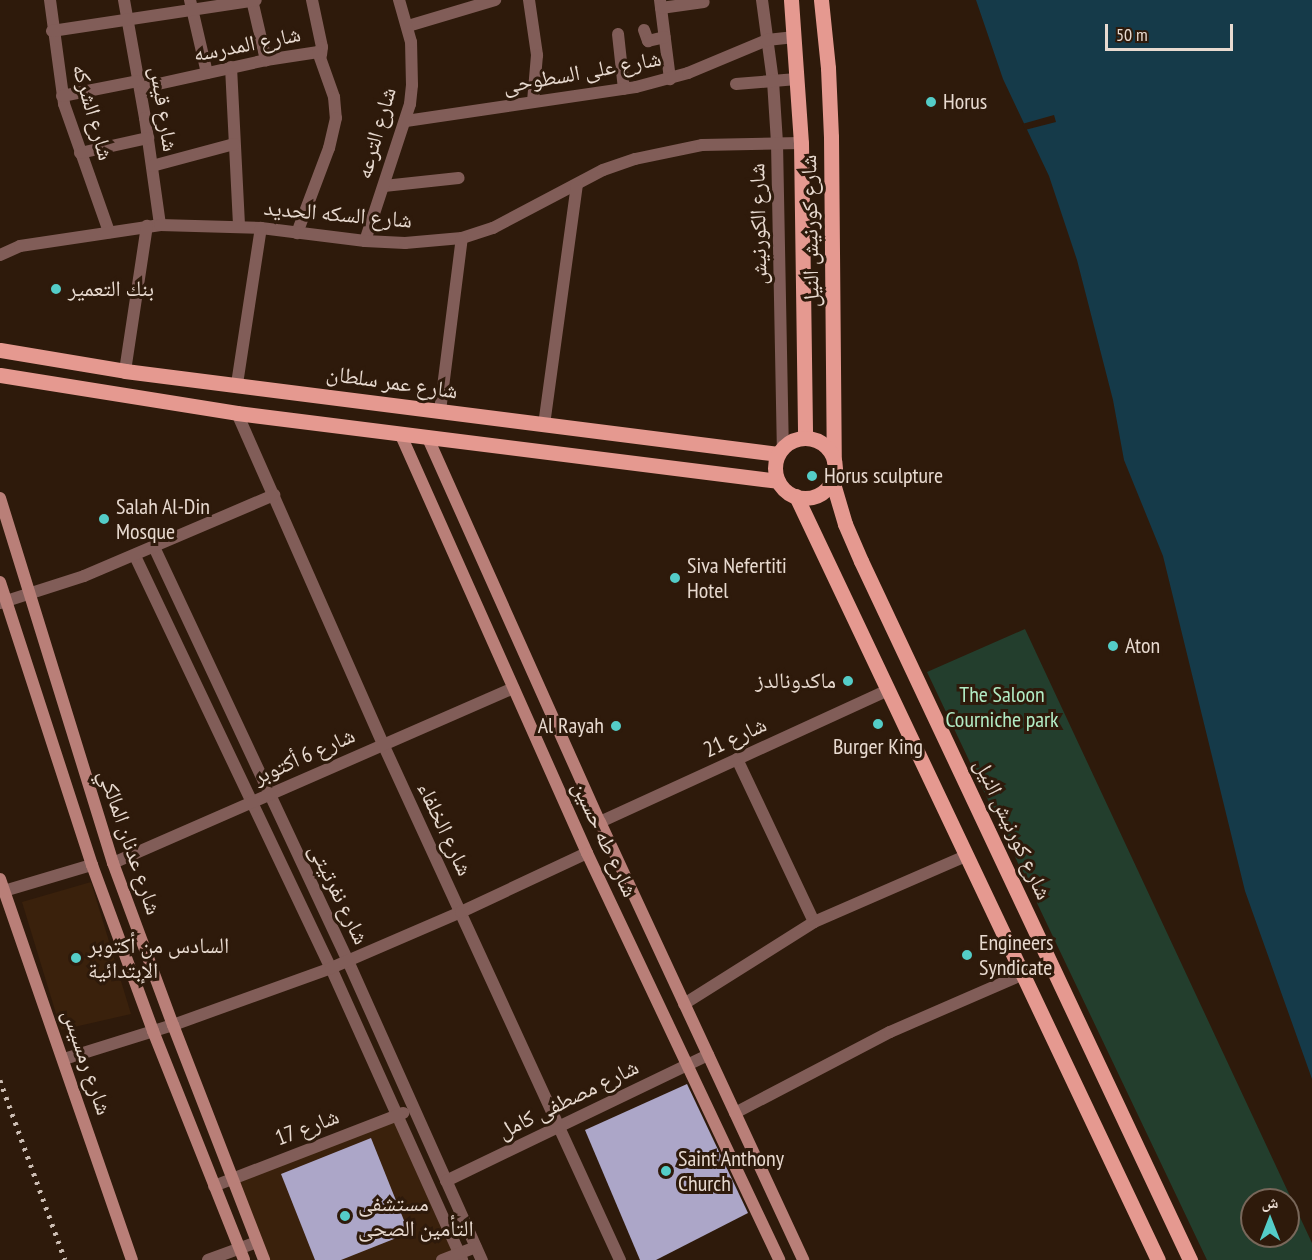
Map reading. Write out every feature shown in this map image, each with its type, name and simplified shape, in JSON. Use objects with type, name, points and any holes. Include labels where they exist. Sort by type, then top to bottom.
[{"type":"main road","name":"شارع كورنيش النيل","points":[[791,0],[801,143],[805,438]]},
{"type":"main road","name":"شارع كورنيش النيل","points":[[821,0],[831,137],[834,461]]},
{"type":"main road","name":"شارع عمر سلطان","points":[[0,350],[125,370],[544,425],[780,451]]},
{"type":"main road","points":[[0,375],[237,413],[778,481]]},
{"type":"main road","name":"شارع طه حسين","points":[[400,433],[587,853],[779,1260]]},
{"type":"main road","name":"شارع طه حسين","points":[[427,436],[600,822],[803,1260]]},
{"type":"main road","points":[[805,438],[820,442],[834,461],[832,480],[817,495],[796,496],[782,488],[775,470],[780,451],[789,442],[805,438]]},
{"type":"main road","points":[[416,470],[424,458],[437,459]]},
{"type":"main road","name":"شارع كورنيش النيل","points":[[832,480],[845,524],[861,561],[1190,1260]]},
{"type":"main road","points":[[796,496],[1158,1260]]},
{"type":"main road","name":"شارع عدنان المالكي","points":[[0,498],[113,863],[172,1025],[264,1260]]},
{"type":"main road","name":"شارع عدنان المالكي","points":[[0,582],[3,602],[92,865],[153,1031],[242,1255]]},
{"type":"main road","name":"شارع رمسيس","points":[[0,879],[132,1260]]},
{"type":"street","name":"شارع الشركه","points":[[50,0],[52,31],[62,96],[109,232]]},
{"type":"street","name":"شارع قيس","points":[[124,0],[152,166],[154,226],[125,370]]},
{"type":"street","points":[[52,31],[128,20],[191,5],[253,0],[266,60]]},
{"type":"street","points":[[312,0],[322,47],[321,55]]},
{"type":"street","name":"شارع الترعه","points":[[365,241],[406,121],[412,85],[408,26],[399,0]]},
{"type":"street","points":[[408,26],[495,0]]},
{"type":"street","points":[[529,0],[537,55],[533,102]]},
{"type":"street","name":"شارع الكورنيش","points":[[762,0],[773,81],[777,143],[780,451]]},
{"type":"street","points":[[669,79],[661,4],[704,2]]},
{"type":"street","points":[[191,5],[207,73]]},
{"type":"street","points":[[644,30],[648,41],[665,38]]},
{"type":"street","points":[[618,34],[624,89]]},
{"type":"street","name":"شارع على السطوحى","points":[[406,121],[624,89],[669,79],[767,40],[795,37]]},
{"type":"street","name":"شارع المدرسه","points":[[62,96],[207,73],[310,51],[321,55],[333,97],[336,118],[328,148],[297,233]]},
{"type":"street","points":[[231,67],[239,227]]},
{"type":"street","points":[[736,84],[797,80]]},
{"type":"street","points":[[80,153],[148,138]]},
{"type":"street","name":"شارع السكه الحديد","points":[[0,255],[20,246],[154,226],[261,228],[365,241],[405,243],[462,238],[493,228],[603,170],[668,150],[702,145],[801,143]]},
{"type":"street","points":[[152,166],[234,144]]},
{"type":"street","points":[[384,186],[459,178]]},
{"type":"street","points":[[544,425],[577,185]]},
{"type":"street","points":[[237,384],[261,228]]},
{"type":"street","points":[[440,411],[462,238]]},
{"type":"street","name":"شارع الخلفاء","points":[[237,413],[383,744],[620,1260]]},
{"type":"street","points":[[3,602],[84,576],[135,556],[274,495]]},
{"type":"street","name":"شارع نفرتيتى","points":[[154,547],[268,795],[348,961],[482,1260]]},
{"type":"street","name":"شارع نفرتيتى","points":[[135,556],[330,968],[461,1257]]},
{"type":"street","name":"شارع 6 أكتوبر","points":[[113,863],[513,688]]},
{"type":"street","name":"شارع 21","points":[[600,822],[888,690]]},
{"type":"street","points":[[737,759],[814,922]]},
{"type":"street","points":[[64,1059],[172,1025],[348,961],[461,912],[587,853]]},
{"type":"street","points":[[684,1004],[814,922],[966,856]]},
{"type":"street","points":[[4,891],[92,865]]},
{"type":"street","points":[[735,1113],[890,1032],[1051,962]]},
{"type":"street","name":"شارع مصطفى كامل","points":[[446,1181],[708,1055]]},
{"type":"street","name":"شارع 17","points":[[214,1186],[414,1108]]},
{"type":"street","points":[[208,1260],[242,1255],[257,1242]]},
{"type":"street","points":[[442,1260],[461,1257],[476,1247]]},
{"type":"shaded area","name":"السادس من أكتوبر الإبتدائية","points":[[91,882],[131,1014],[61,1030],[22,902]]},
{"type":"shaded area","name":"مستشفى التأمين الصحى","points":[[396,1117],[457,1252],[438,1260],[266,1260],[235,1179]]},
{"type":"green space","name":"The Saloon Courniche park","points":[[1025,629],[1286,1188],[1240,1188],[1240,1248],[1300,1248],[1300,1217],[1312,1243],[1312,1260],[1207,1260],[927,672]]},
{"type":"water","points":[[976,0],[1312,0],[1312,1079],[1245,891],[1163,556],[1124,460],[1113,400],[1077,260],[1049,176],[1003,79]]},
{"type":"pier","points":[[1054,115],[1056,122],[1025,130],[1022,124]]},
{"type":"building","name":"Saint Anthony Church","points":[[687,1084],[748,1213],[656,1260],[640,1260],[585,1130]]},
{"type":"building","points":[[371,1138],[409,1233],[341,1260],[315,1260],[281,1174]]},
{"type":"railway","points":[[0,1080],[65,1260]]},
{"type":"place","name":"Horus","points":[[931,102]]},
{"type":"place","name":"بنك التعمير","points":[[56,289]]},
{"type":"place","name":"Horus sculpture","points":[[812,476]]},
{"type":"place","name":"Salah Al-Din Mosque","points":[[104,519]]},
{"type":"place","name":"Siva Nefertiti Hotel","points":[[675,578]]},
{"type":"place","name":"Aton","points":[[1113,646]]},
{"type":"place","name":"ماكدونالدز","points":[[848,681]]},
{"type":"place","name":"Burger King","points":[[878,724]]},
{"type":"place","name":"Al Rayah","points":[[616,726]]},
{"type":"place","name":"Engineers Syndicate","points":[[967,955]]},
{"type":"place","name":"السادس من أكتوبر الإبتدائية","points":[[76,958]]},
{"type":"place","name":"Saint Anthony Church","points":[[666,1171]]},
{"type":"place","name":"مستشفى التأمين الصحى","points":[[345,1216]]}]
